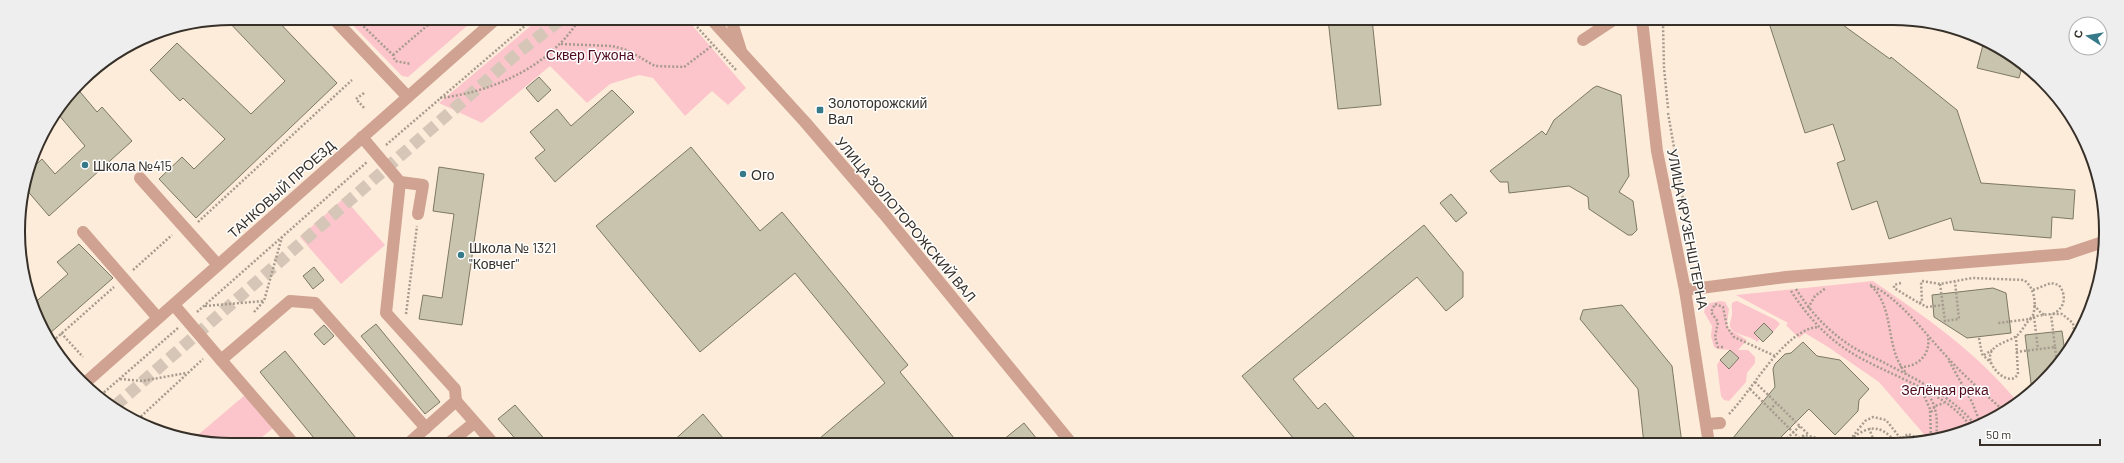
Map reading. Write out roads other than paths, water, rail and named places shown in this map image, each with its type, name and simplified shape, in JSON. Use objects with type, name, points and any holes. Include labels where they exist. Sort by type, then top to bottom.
[{"type":"street","points":[[340,25],[407,96]]},
{"type":"street","name":"ТАНКОВЫЙ ПРОЕЗД","points":[[88,381],[407,96],[489,25]]},
{"type":"street","name":"УЛИЦА ЗОЛОТОРОЖСКИЙ ВАЛ","points":[[716,25],[805,122],[884,214],[1067,438]]},
{"type":"street","points":[[733,25],[742,54]]},
{"type":"street","points":[[1583,40],[1607,25]]},
{"type":"street","name":"УЛИЦА КРУЗЕНШТЕРНА","points":[[1643,25],[1657,151],[1685,290],[1708,438]]},
{"type":"street","points":[[362,137],[400,182],[423,185],[418,214]]},
{"type":"street","points":[[140,178],[218,265]]},
{"type":"street","points":[[400,182],[386,313],[455,389],[456,401],[488,438]]},
{"type":"street","points":[[83,232],[125,277],[158,318]]},
{"type":"street","points":[[1685,290],[1788,277],[2067,254],[2099,243]]},
{"type":"street","points":[[221,360],[290,301],[315,303],[426,428]]},
{"type":"street","points":[[174,305],[289,438]]},
{"type":"street","points":[[415,438],[456,401]]},
{"type":"street","points":[[455,438],[474,423]]},
{"type":"street","points":[[1707,424],[1720,423]]},
{"type":"tunnel","points":[[118,404],[520,51],[554,25]]},
{"type":"place","name":"Золоторожский Вал","points":[[820,110]]},
{"type":"place","name":"Школа №415","points":[[85,165]]},
{"type":"place","name":"Ого","points":[[743,174]]},
{"type":"place","name":"Школа № 1321 \"Ковчег\"","points":[[461,255]]},
{"type":"park label","name":"Сквер Гужона","points":[[590,54]]},
{"type":"park label","name":"Зелёная река","points":[[1945,389]]}]
